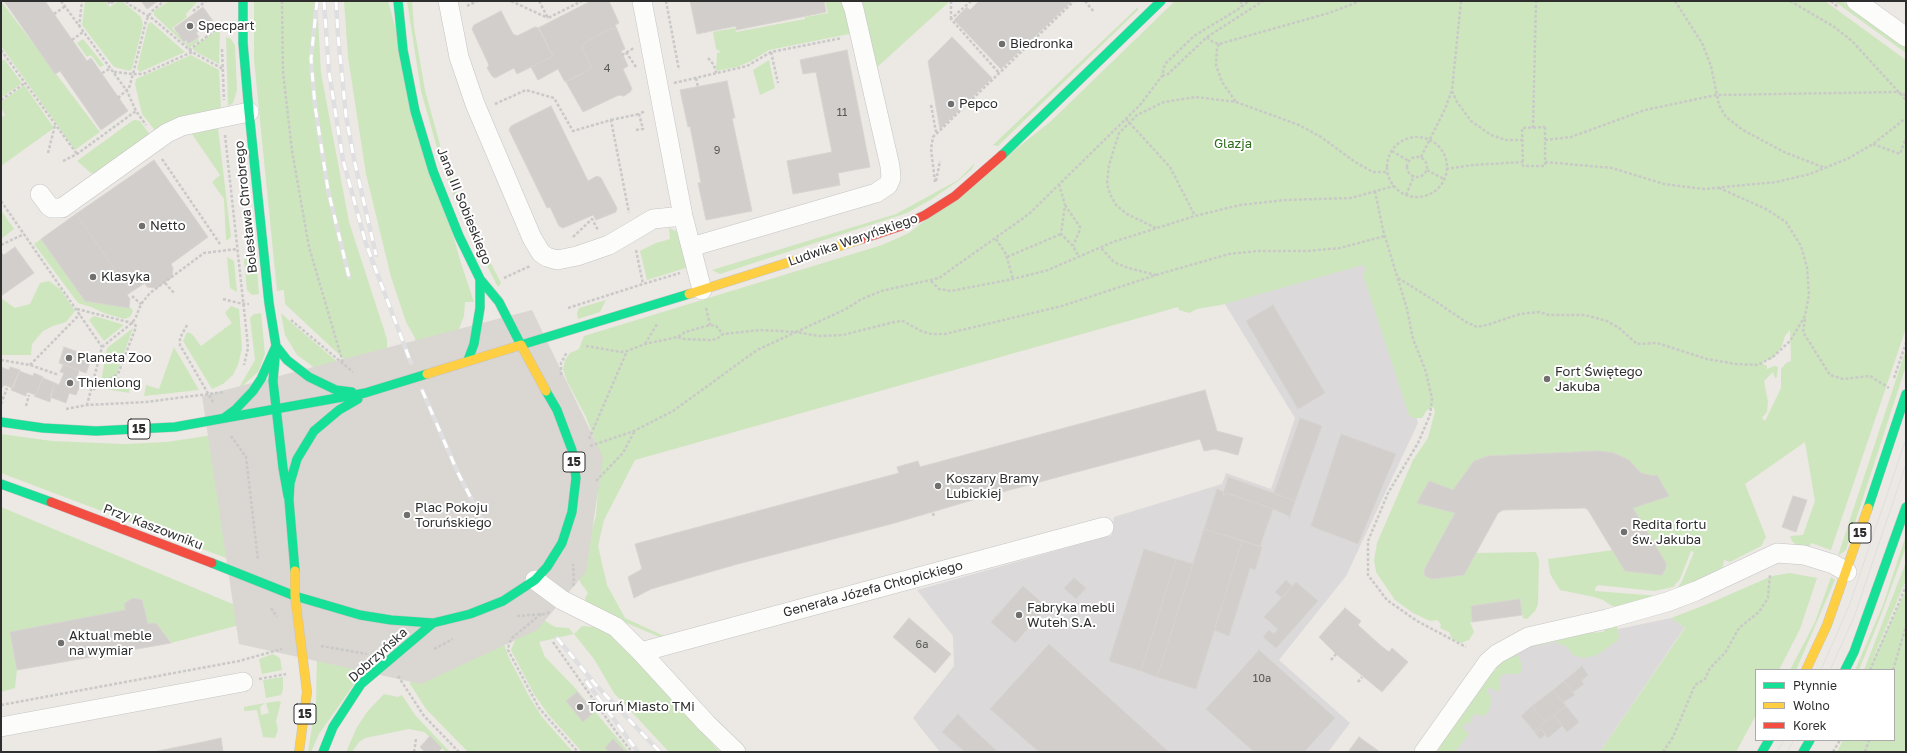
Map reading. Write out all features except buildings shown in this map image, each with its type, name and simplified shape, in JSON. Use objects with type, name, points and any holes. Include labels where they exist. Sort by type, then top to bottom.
[{"type":"main road","name":"Bolesława Chrobrego","points":[[243,1],[243,42],[249,112],[269,303],[276,346],[273,369],[276,409],[283,468],[289,500]]},
{"type":"main road","name":"Jana III Sobieskiego","points":[[398,1],[403,50],[415,111],[433,171],[459,236],[480,280],[499,302],[521,346]]},
{"type":"main road","name":"Ludwika Waryńskiego","points":[[521,346],[901,226],[940,206],[966,188],[989,167],[1161,1]]},
{"type":"main road","name":"Jana III Sobieskiego","points":[[468,360],[474,344],[480,308],[480,280]]},
{"type":"main road","points":[[222,419],[235,410],[253,391],[261,379],[276,346],[293,366],[320,383],[336,390],[365,393]]},
{"type":"main road","name":"15","points":[[1,422],[43,428],[96,431],[175,427],[365,393],[468,360],[521,346],[557,410],[572,450],[576,478],[572,512],[562,543],[547,567],[535,580],[503,601],[470,614],[433,623]]},
{"type":"main road","points":[[365,393],[326,419],[307,441],[292,474],[289,500],[291,535],[295,560],[295,596],[360,615],[391,620],[433,623]]},
{"type":"main road","name":"15","points":[[1806,669],[1827,626],[1847,572],[1906,394]]},
{"type":"main road","name":"Przy Kaszowniku","points":[[1,484],[172,547],[295,596]]},
{"type":"main road","points":[[1846,669],[1854,652],[1906,507]]},
{"type":"main road","name":"15","points":[[295,596],[307,692],[299,752]]},
{"type":"main road","name":"Dobrzyńska","points":[[323,752],[333,728],[361,684],[433,623]]},
{"type":"main road","points":[[1762,752],[1768,741]]},
{"type":"main road","points":[[1803,752],[1809,741]]},
{"type":"street","points":[[642,1],[683,216],[702,290]]},
{"type":"street","points":[[691,247],[876,193],[888,185],[891,178],[890,166],[851,1]]},
{"type":"street","points":[[1856,1],[1906,38]]},
{"type":"street","points":[[456,4],[459,57],[478,111],[532,238],[541,253],[547,257],[557,260],[577,256],[609,245],[653,219],[683,216]]},
{"type":"street","points":[[40,194],[52,208],[62,208],[159,135],[182,126],[249,112]]},
{"type":"street","name":"Generała Józefa Chłopickiego","points":[[641,652],[1104,527]]},
{"type":"street","points":[[1424,752],[1488,662],[1512,644],[1528,637],[1607,619],[1668,602],[1696,591],[1769,556],[1784,553],[1804,555],[1833,564],[1847,572]]},
{"type":"street","points":[[535,580],[562,600],[616,627],[707,724],[736,752]]},
{"type":"street","points":[[1,727],[243,682]]},
{"type":"path","points":[[61,1],[82,32],[127,91],[136,111],[159,135],[220,244]]},
{"type":"path","points":[[79,27],[82,1]]},
{"type":"path","points":[[108,1],[110,4],[114,1]]},
{"type":"path","points":[[126,1],[149,16],[188,50],[223,69]]},
{"type":"path","points":[[118,98],[127,91],[149,16],[155,8],[164,1]]},
{"type":"path","points":[[193,11],[206,1]]},
{"type":"path","points":[[282,1],[282,72],[292,151],[309,247],[343,364]]},
{"type":"path","points":[[456,4],[477,1]]},
{"type":"path","points":[[511,1],[548,18]]},
{"type":"path","points":[[539,1],[548,18]]},
{"type":"path","points":[[548,18],[582,1]]},
{"type":"path","points":[[666,1],[679,70]]},
{"type":"path","points":[[951,1],[951,19],[999,73]]},
{"type":"path","points":[[951,19],[971,1]]},
{"type":"path","points":[[936,182],[930,144],[931,140],[1074,1]]},
{"type":"path","points":[[1084,1],[1094,12]]},
{"type":"path","points":[[1241,1],[1242,7]]},
{"type":"path","points":[[595,445],[634,431],[673,411],[757,350],[846,309],[860,300],[881,291],[939,278],[996,239],[1029,214],[1140,105],[1162,76],[1165,64],[1194,36],[1242,7],[1249,1]]},
{"type":"path","points":[[1162,76],[1168,74],[1206,36],[1263,1]]},
{"type":"path","points":[[1206,36],[1213,42],[1219,44],[1329,13],[1358,1]]},
{"type":"path","points":[[1421,157],[1452,90],[1461,1]]},
{"type":"path","points":[[1533,128],[1536,1]]},
{"type":"path","points":[[1675,1],[1702,43],[1711,66],[1716,95],[1726,117],[1743,130],[1784,152],[1826,168]]},
{"type":"path","points":[[1790,1],[1833,26],[1852,41],[1897,92],[1906,100]]},
{"type":"path","points":[[54,14],[64,6]]},
{"type":"path","points":[[222,17],[222,31]]},
{"type":"path","points":[[188,50],[222,25]]},
{"type":"path","points":[[72,40],[82,32]]},
{"type":"path","points":[[658,85],[747,66],[771,52],[860,35]]},
{"type":"path","points":[[222,43],[225,116],[224,133],[248,348],[244,368]]},
{"type":"path","points":[[1219,44],[1217,48],[1216,65],[1222,82],[1236,102]]},
{"type":"path","points":[[1,50],[77,154]]},
{"type":"path","points":[[113,72],[143,74],[192,52]]},
{"type":"path","points":[[771,52],[778,83]]},
{"type":"path","points":[[708,58],[714,65],[716,73]]},
{"type":"path","points":[[102,73],[110,68]]},
{"type":"path","points":[[696,78],[698,87]]},
{"type":"path","points":[[1,100],[24,83]]},
{"type":"path","points":[[478,111],[526,90],[554,98],[573,131],[639,114]]},
{"type":"path","points":[[1452,90],[1457,102],[1470,121],[1491,135],[1506,140],[1523,140]]},
{"type":"path","points":[[1545,140],[1571,137],[1645,110],[1716,95],[1897,92],[1906,95]]},
{"type":"path","points":[[1156,228],[1127,214],[1116,204],[1110,194],[1107,184],[1113,148],[1119,133],[1137,115],[1164,102],[1196,97],[1236,102],[1299,125],[1322,137],[1355,162],[1373,172],[1387,172]]},
{"type":"path","points":[[931,105],[937,133]]},
{"type":"path","points":[[63,161],[77,154],[136,111]]},
{"type":"path","points":[[1545,162],[1612,168],[1664,184],[1704,189],[1776,182],[1826,168],[1849,158],[1873,144],[1906,118]]},
{"type":"path","points":[[1126,119],[1170,167],[1195,216]]},
{"type":"path","points":[[611,120],[630,220]]},
{"type":"path","points":[[48,153],[55,125]]},
{"type":"path","points":[[1522,128],[1544,128],[1545,166],[1523,166],[1523,140],[1522,128]]},
{"type":"path","points":[[1413,137],[1430,140],[1437,145],[1443,152],[1446,170],[1444,179],[1439,187],[1424,196],[1406,195],[1394,186],[1387,172],[1387,161],[1392,151],[1405,140],[1413,137]]},
{"type":"path","points":[[1873,144],[1900,154],[1906,138]]},
{"type":"path","points":[[1392,151],[1409,161]]},
{"type":"path","points":[[1415,157],[1421,157],[1426,162],[1427,170],[1420,176],[1414,176],[1408,170],[1409,161],[1415,157]]},
{"type":"path","points":[[933,188],[936,182],[940,161]]},
{"type":"path","points":[[1446,170],[1473,165],[1523,162]]},
{"type":"path","points":[[1427,170],[1444,179]]},
{"type":"path","points":[[1406,195],[1414,176]]},
{"type":"path","points":[[1059,184],[1065,205],[1080,227],[1073,246]]},
{"type":"path","points":[[931,281],[939,289],[951,291],[1013,279],[1048,270],[1079,258],[1113,242],[1195,216],[1240,205],[1285,200],[1351,198],[1394,186]]},
{"type":"path","points":[[1719,188],[1766,209],[1786,222],[1801,246],[1807,267],[1809,295],[1803,332],[1830,375],[1843,379],[1870,376],[1891,389]]},
{"type":"path","points":[[1375,191],[1385,236],[1398,278],[1413,339],[1425,369],[1432,398],[1430,415],[1420,438],[1388,494],[1368,541],[1368,575],[1387,600],[1417,621],[1466,647]]},
{"type":"path","points":[[1,201],[102,347]]},
{"type":"path","points":[[1060,234],[1065,205]]},
{"type":"path","points":[[586,225],[591,218],[597,229]]},
{"type":"path","points":[[1,245],[24,234]]},
{"type":"path","points":[[1060,234],[1073,246],[1079,258]]},
{"type":"path","points":[[1007,257],[1060,234]]},
{"type":"path","points":[[678,337],[684,339],[710,340],[717,339],[723,334],[761,330],[796,332],[819,336],[843,335],[903,321],[926,333],[945,334],[1062,306],[1156,275],[1229,254],[1257,250],[1306,251],[1340,248],[1385,236]]},
{"type":"path","points":[[996,239],[1007,257],[1013,279]]},
{"type":"path","points":[[1100,248],[1114,262],[1128,268],[1156,275]]},
{"type":"path","points":[[88,405],[90,391],[102,347],[132,323],[141,304],[150,293],[204,253],[237,249]]},
{"type":"path","points":[[504,285],[501,279],[532,265]]},
{"type":"path","points":[[562,311],[642,282],[686,272]]},
{"type":"path","points":[[1398,278],[1435,300],[1466,322],[1477,326],[1487,325],[1520,314],[1539,312],[1549,315],[1585,315],[1607,321],[1619,328],[1637,344],[1657,343],[1707,359],[1736,364],[1758,365],[1774,356],[1790,341],[1805,316]]},
{"type":"path","points":[[165,283],[174,293]]},
{"type":"path","points":[[132,296],[141,304]]},
{"type":"path","points":[[223,299],[243,304]]},
{"type":"path","points":[[77,309],[132,323],[135,324],[136,327],[118,374],[90,391]]},
{"type":"path","points":[[30,365],[80,314]]},
{"type":"path","points":[[289,318],[358,376]]},
{"type":"path","points":[[65,409],[88,405],[128,404],[210,395],[180,345],[180,338],[186,325]]},
{"type":"path","points":[[579,345],[621,352],[645,344],[678,337],[684,332],[710,325],[716,326],[723,334]]},
{"type":"path","points":[[588,439],[627,351]]},
{"type":"path","points":[[1,360],[30,365],[59,376]]},
{"type":"path","points":[[7,405],[1,404],[8,388]]},
{"type":"path","points":[[25,408],[29,395]]},
{"type":"path","points":[[19,407],[32,409]]},
{"type":"path","points":[[595,483],[623,453],[634,431]]},
{"type":"path","points":[[229,432],[246,456],[258,562]]},
{"type":"path","points":[[933,513],[934,517]]},
{"type":"path","points":[[1663,752],[1673,737],[1695,685],[1705,679],[1710,668],[1724,653],[1738,628],[1759,612],[1768,598],[1771,585],[1769,556]]},
{"type":"path","points":[[1870,669],[1906,586]]},
{"type":"path","points":[[542,614],[512,638],[508,650],[539,708],[578,752]]},
{"type":"path","points":[[1893,669],[1906,626]]},
{"type":"path","points":[[553,642],[632,752]]},
{"type":"path","points":[[315,645],[370,654]]},
{"type":"path","points":[[1,705],[239,661],[288,648]]},
{"type":"path","points":[[1331,660],[1336,654]]},
{"type":"path","points":[[243,682],[290,673]]},
{"type":"path","points":[[397,674],[424,716],[459,752]]},
{"type":"path","points":[[1358,682],[1362,677]]},
{"type":"path","points":[[414,752],[416,739]]},
{"type":"path","points":[[1834,752],[1840,741]]},
{"type":"path","points":[[1865,752],[1869,741]]},
{"type":"shaded area","points":[[1371,253],[1418,423],[1346,576],[1279,660],[1350,723],[1328,752],[940,752],[913,718],[954,666],[953,636],[917,590],[1112,535],[1114,517],[1222,484],[1226,473],[1271,489],[1295,418],[1220,296]]},
{"type":"shaded area","name":"Plac Pokoju Toruńskiego","points":[[532,310],[603,457],[586,572],[537,630],[421,684],[239,644],[202,396]]},
{"type":"shaded area","points":[[1671,618],[1685,627],[1600,752],[1443,752],[1508,661],[1517,653],[1532,645],[1556,642]]},
{"type":"green space","points":[[1,1],[100,132],[75,150],[1,46]]},
{"type":"green space","points":[[85,1],[105,1],[110,7],[118,1],[122,1],[141,17],[143,25],[132,69],[129,71],[114,67],[82,25]]},
{"type":"green space","points":[[169,1],[198,1],[186,14],[187,17],[172,28],[188,45],[198,38],[199,41],[189,48],[154,15],[154,11]]},
{"type":"green space","points":[[254,1],[317,1],[321,73],[349,222],[387,339],[387,353],[347,362],[285,304],[284,290],[277,291],[254,60]]},
{"type":"green space","points":[[344,1],[388,1],[460,260],[474,302],[465,302],[464,316],[459,329],[419,360],[415,338],[406,322],[391,277],[366,174],[348,57]]},
{"type":"green space","points":[[407,1],[412,1],[414,27],[425,90],[446,167],[468,219],[501,283],[498,287],[464,221],[443,169],[421,91]]},
{"type":"green space","points":[[825,1],[846,1],[851,32],[849,34],[769,50],[751,61],[737,67],[716,71],[717,53],[721,52],[716,49],[713,32],[735,28],[736,32],[805,19],[805,17],[828,13]]},
{"type":"green space","points":[[862,1],[950,1],[874,70]]},
{"type":"green space","name":"Glazja","points":[[1175,1],[1825,1],[1906,60],[1906,328],[1831,550],[1811,543],[1809,547],[1798,547],[1792,541],[1790,536],[1803,535],[1815,501],[1805,442],[1745,484],[1766,537],[1761,546],[1730,562],[1724,560],[1723,567],[1697,584],[1622,608],[1612,606],[1603,600],[1594,597],[1560,590],[1550,574],[1548,559],[1613,550],[1662,575],[1666,568],[1666,563],[1633,508],[1669,496],[1657,475],[1654,476],[1641,473],[1629,460],[1614,453],[1488,456],[1474,461],[1453,490],[1418,503],[1455,513],[1424,570],[1425,576],[1432,579],[1464,575],[1476,553],[1536,552],[1539,560],[1538,604],[1535,611],[1527,619],[1523,618],[1520,599],[1471,606],[1472,622],[1470,622],[1474,632],[1469,640],[1461,643],[1452,639],[1449,632],[1440,628],[1441,624],[1437,620],[1430,621],[1413,613],[1395,600],[1376,572],[1374,560],[1377,543],[1413,460],[1428,438],[1435,411],[1433,407],[1427,410],[1422,418],[1413,418],[1409,415],[1363,275],[1366,269],[1363,265],[1221,305],[1197,309],[1189,313],[1179,310],[1178,307],[635,460],[604,520],[598,546],[607,585],[625,618],[666,637],[662,638],[610,616],[587,604],[585,598],[588,593],[580,582],[579,574],[596,516],[599,474],[594,438],[586,417],[567,381],[563,369],[565,360],[570,353],[579,349],[584,336],[882,245],[909,233],[1050,122]],"holes":[[[1790,330],[1791,361],[1786,363],[1781,369],[1781,388],[1765,421],[1762,418],[1767,412],[1768,402],[1764,381],[1773,372],[1775,378],[1777,377],[1778,367],[1774,366],[1767,369],[1767,366],[1763,364],[1763,360],[1772,359],[1782,346],[1785,336]],[[1691,551],[1694,552],[1682,581],[1677,589],[1659,596],[1595,591],[1595,588],[1598,585],[1654,591],[1673,587],[1680,579]]]},
{"type":"green space","points":[[1834,1],[1842,1],[1906,48],[1906,53]]},
{"type":"green space","points":[[1138,7],[1138,10],[998,146],[993,145]]},
{"type":"green space","points":[[151,22],[185,52],[140,72],[137,69],[148,24]]},
{"type":"green space","points":[[218,30],[220,31],[219,64],[196,52],[192,48]]},
{"type":"green space","points":[[226,37],[231,39],[235,45],[237,90],[233,103],[228,106]]},
{"type":"green space","points":[[83,39],[104,65],[100,67],[91,55],[87,57],[77,43]]},
{"type":"green space","points":[[191,55],[219,70],[221,110],[157,133],[142,114],[135,84],[136,79]]},
{"type":"green space","points":[[4,59],[22,83],[1,98],[1,62]]},
{"type":"green space","points":[[769,60],[775,88],[760,95],[753,70]]},
{"type":"green space","points":[[25,86],[54,128],[1,166],[1,118],[5,115],[1,108],[1,102]]},
{"type":"green space","points":[[132,121],[140,121],[150,135],[96,174],[91,173],[77,161]]},
{"type":"green space","points":[[218,128],[231,237],[226,241],[224,199],[212,182],[220,175],[192,134]]},
{"type":"green space","points":[[975,163],[972,169],[958,181],[932,199],[907,213],[720,274],[712,270],[896,214],[958,180]]},
{"type":"green space","points":[[1,210],[14,229],[1,239]]},
{"type":"green space","points":[[669,228],[676,231],[680,237],[689,267],[647,280],[640,251],[656,243],[670,239]]},
{"type":"green space","points":[[41,239],[85,301],[131,308],[133,311],[130,317],[124,319],[78,303],[34,244]]},
{"type":"green space","points":[[227,257],[234,261],[237,292],[230,288]]},
{"type":"green space","points":[[256,258],[259,294],[252,295],[247,290],[244,259]]},
{"type":"green space","points":[[49,281],[60,289],[75,311],[66,322],[43,331],[32,344],[31,355],[1,355],[1,298],[15,308],[30,304],[40,283]]},
{"type":"green space","points":[[606,300],[600,312],[578,319],[577,313],[579,308]]},
{"type":"green space","points":[[231,306],[239,309],[242,349],[238,365],[233,375],[223,384],[212,389],[183,341],[187,332],[192,334],[201,346],[232,323],[225,313]]},
{"type":"green space","points":[[261,313],[265,354],[258,372],[228,399],[240,386],[255,360],[250,318],[254,314]]},
{"type":"green space","points":[[281,313],[353,375],[319,371],[297,355],[285,335]]},
{"type":"green space","points":[[94,316],[124,325],[104,341],[89,320]]},
{"type":"green space","points":[[133,328],[116,376],[131,382],[129,393],[100,388],[107,348]]},
{"type":"green space","points":[[174,347],[199,390],[144,396],[146,385],[159,389]]},
{"type":"green space","points":[[1906,349],[1906,366],[1846,550],[1838,556]]},
{"type":"green space","points":[[1,434],[52,441],[124,444],[167,442],[219,434],[250,567],[1,473]]},
{"type":"green space","points":[[1,507],[266,618],[171,643],[156,623],[148,624],[142,600],[133,598],[125,603],[125,610],[10,632],[17,670],[15,688],[1,692]]},
{"type":"green space","points":[[1906,535],[1906,547],[1880,618],[1859,669],[1855,669],[1883,605]]},
{"type":"green space","points":[[1906,562],[1906,580],[1871,663],[1906,590],[1906,752],[1837,752],[1842,741],[1895,741],[1895,669],[1864,669]]},
{"type":"green space","points":[[1790,573],[1817,578],[1800,629],[1780,669],[1755,669],[1755,717],[1736,752],[1600,752],[1685,628],[1671,618],[1772,576]]},
{"type":"green space","points":[[1831,577],[1835,580],[1796,669],[1791,669],[1815,622]]},
{"type":"green space","points":[[544,620],[555,627],[569,628],[574,634],[539,642],[545,657],[576,689],[629,752],[582,752],[548,714],[534,694],[511,650],[515,640]]},
{"type":"green space","points":[[582,626],[595,627],[609,634],[643,667],[720,752],[669,752],[614,693],[594,659],[574,634]]},
{"type":"green space","points":[[1617,626],[1619,636],[1617,641],[1597,655],[1584,658],[1573,655],[1567,647],[1556,642],[1523,649],[1587,633],[1603,632],[1607,628]]},
{"type":"green space","points":[[504,644],[509,658],[542,717],[573,752],[468,752],[426,709],[410,684],[412,672]]},
{"type":"green space","points":[[317,653],[369,663],[319,734],[311,752],[308,752],[316,702]]},
{"type":"green space","points":[[1517,653],[1522,666],[1522,672],[1517,674],[1504,674],[1499,677],[1499,690],[1495,691],[1489,687],[1487,691],[1491,697],[1490,709],[1484,716],[1475,714],[1470,720],[1472,722],[1465,724],[1462,727],[1469,734],[1455,752],[1437,752],[1455,721],[1487,675],[1495,671],[1499,662]]},
{"type":"green space","points":[[273,654],[280,658],[282,670],[262,674],[259,659]]},
{"type":"green space","points":[[283,677],[283,690],[281,695],[266,698],[263,680]]},
{"type":"green space","points":[[384,694],[398,697],[402,695],[415,715],[450,752],[446,752],[424,732],[409,729],[365,738],[359,742],[352,752],[346,752],[357,727],[367,712]]},
{"type":"green space","points":[[281,702],[276,721],[278,730],[275,738],[263,737],[257,710],[244,711],[244,707],[265,703],[260,707],[261,715],[269,713],[266,703]]},
{"type":"tram line","points":[[1821,669],[1849,606],[1906,439]]},
{"type":"tram line","points":[[1830,669],[1854,617],[1906,464]]},
{"type":"tram line","points":[[1777,752],[1783,741]]},
{"type":"tram line","points":[[1787,752],[1793,741]]},
{"type":"railway","points":[[317,1],[311,59],[315,106],[328,190],[349,277]]},
{"type":"railway","points":[[324,1],[329,72],[343,160],[366,244],[411,363]]},
{"type":"railway","points":[[336,1],[346,116],[354,159],[376,255]]},
{"type":"railway","points":[[422,390],[458,473],[485,525]]},
{"type":"railway","points":[[557,638],[595,684],[660,752]]},
{"type":"railway","points":[[586,681],[638,752]]},
{"type":"traffic: fast","points":[[243,1],[243,43],[249,112],[269,303],[276,346],[273,381],[283,468],[288,496]]},
{"type":"traffic: fast","points":[[398,1],[403,50],[415,111],[433,171],[459,236],[480,279],[499,302],[521,345],[689,294]]},
{"type":"traffic: fast","points":[[1002,155],[1161,1]]},
{"type":"traffic: fast","points":[[468,360],[474,344],[480,308],[480,279]]},
{"type":"traffic: fast","points":[[224,418],[235,410],[253,391],[261,379],[276,346],[287,360],[309,377],[336,390],[352,392]]},
{"type":"traffic: fast","points":[[1,422],[43,428],[96,431],[175,427],[365,393],[427,374]]},
{"type":"traffic: fast","points":[[212,563],[295,596],[360,615],[391,620],[433,623],[470,614],[503,601],[535,580],[547,567],[562,543],[572,512],[576,478],[572,450],[557,410],[546,391]]},
{"type":"traffic: fast","points":[[1868,508],[1906,394]]},
{"type":"traffic: fast","points":[[295,571],[289,500],[290,483],[297,459],[314,431],[339,410],[358,399]]},
{"type":"traffic: fast","points":[[1,484],[51,502]]},
{"type":"traffic: fast","points":[[1846,669],[1854,652],[1906,507]]},
{"type":"traffic: fast","points":[[323,752],[333,727],[361,684],[433,623]]},
{"type":"traffic: fast","points":[[1762,752],[1768,741]]},
{"type":"traffic: fast","points":[[1803,752],[1809,741]]},
{"type":"traffic: slow","points":[[689,294],[862,239]]},
{"type":"traffic: slow","points":[[427,374],[521,345],[546,391]]},
{"type":"traffic: slow","points":[[1806,669],[1827,625],[1868,508]]},
{"type":"traffic: slow","points":[[295,571],[295,596],[307,692],[299,752]]},
{"type":"traffic: jam","points":[[862,239],[901,226],[925,215],[955,196],[1002,155]]},
{"type":"traffic: jam","points":[[51,502],[212,563]]},
{"type":"place","name":"Specpart","points":[[190,26]]},
{"type":"place","name":"Biedronka","points":[[1002,44]]},
{"type":"place","name":"Pepco","points":[[951,104]]},
{"type":"place","name":"Netto","points":[[142,226]]},
{"type":"place","name":"Klasyka","points":[[93,277]]},
{"type":"place","name":"Planeta Zoo","points":[[69,358]]},
{"type":"place","name":"Fort Świętego Jakuba","points":[[1547,379]]},
{"type":"place","name":"Thienlong","points":[[70,383]]},
{"type":"place","name":"Koszary Bramy Lubickiej","points":[[938,486]]},
{"type":"place","name":"Plac Pokoju Toruńskiego","points":[[407,515]]},
{"type":"place","name":"Redita fortu św. Jakuba","points":[[1624,532]]},
{"type":"place","name":"Fabryka mebli Wuteh S.A.","points":[[1019,615]]},
{"type":"place","name":"Aktual meble na wymiar","points":[[61,643]]},
{"type":"place","name":"Toruń Miasto TMi","points":[[580,707]]}]
